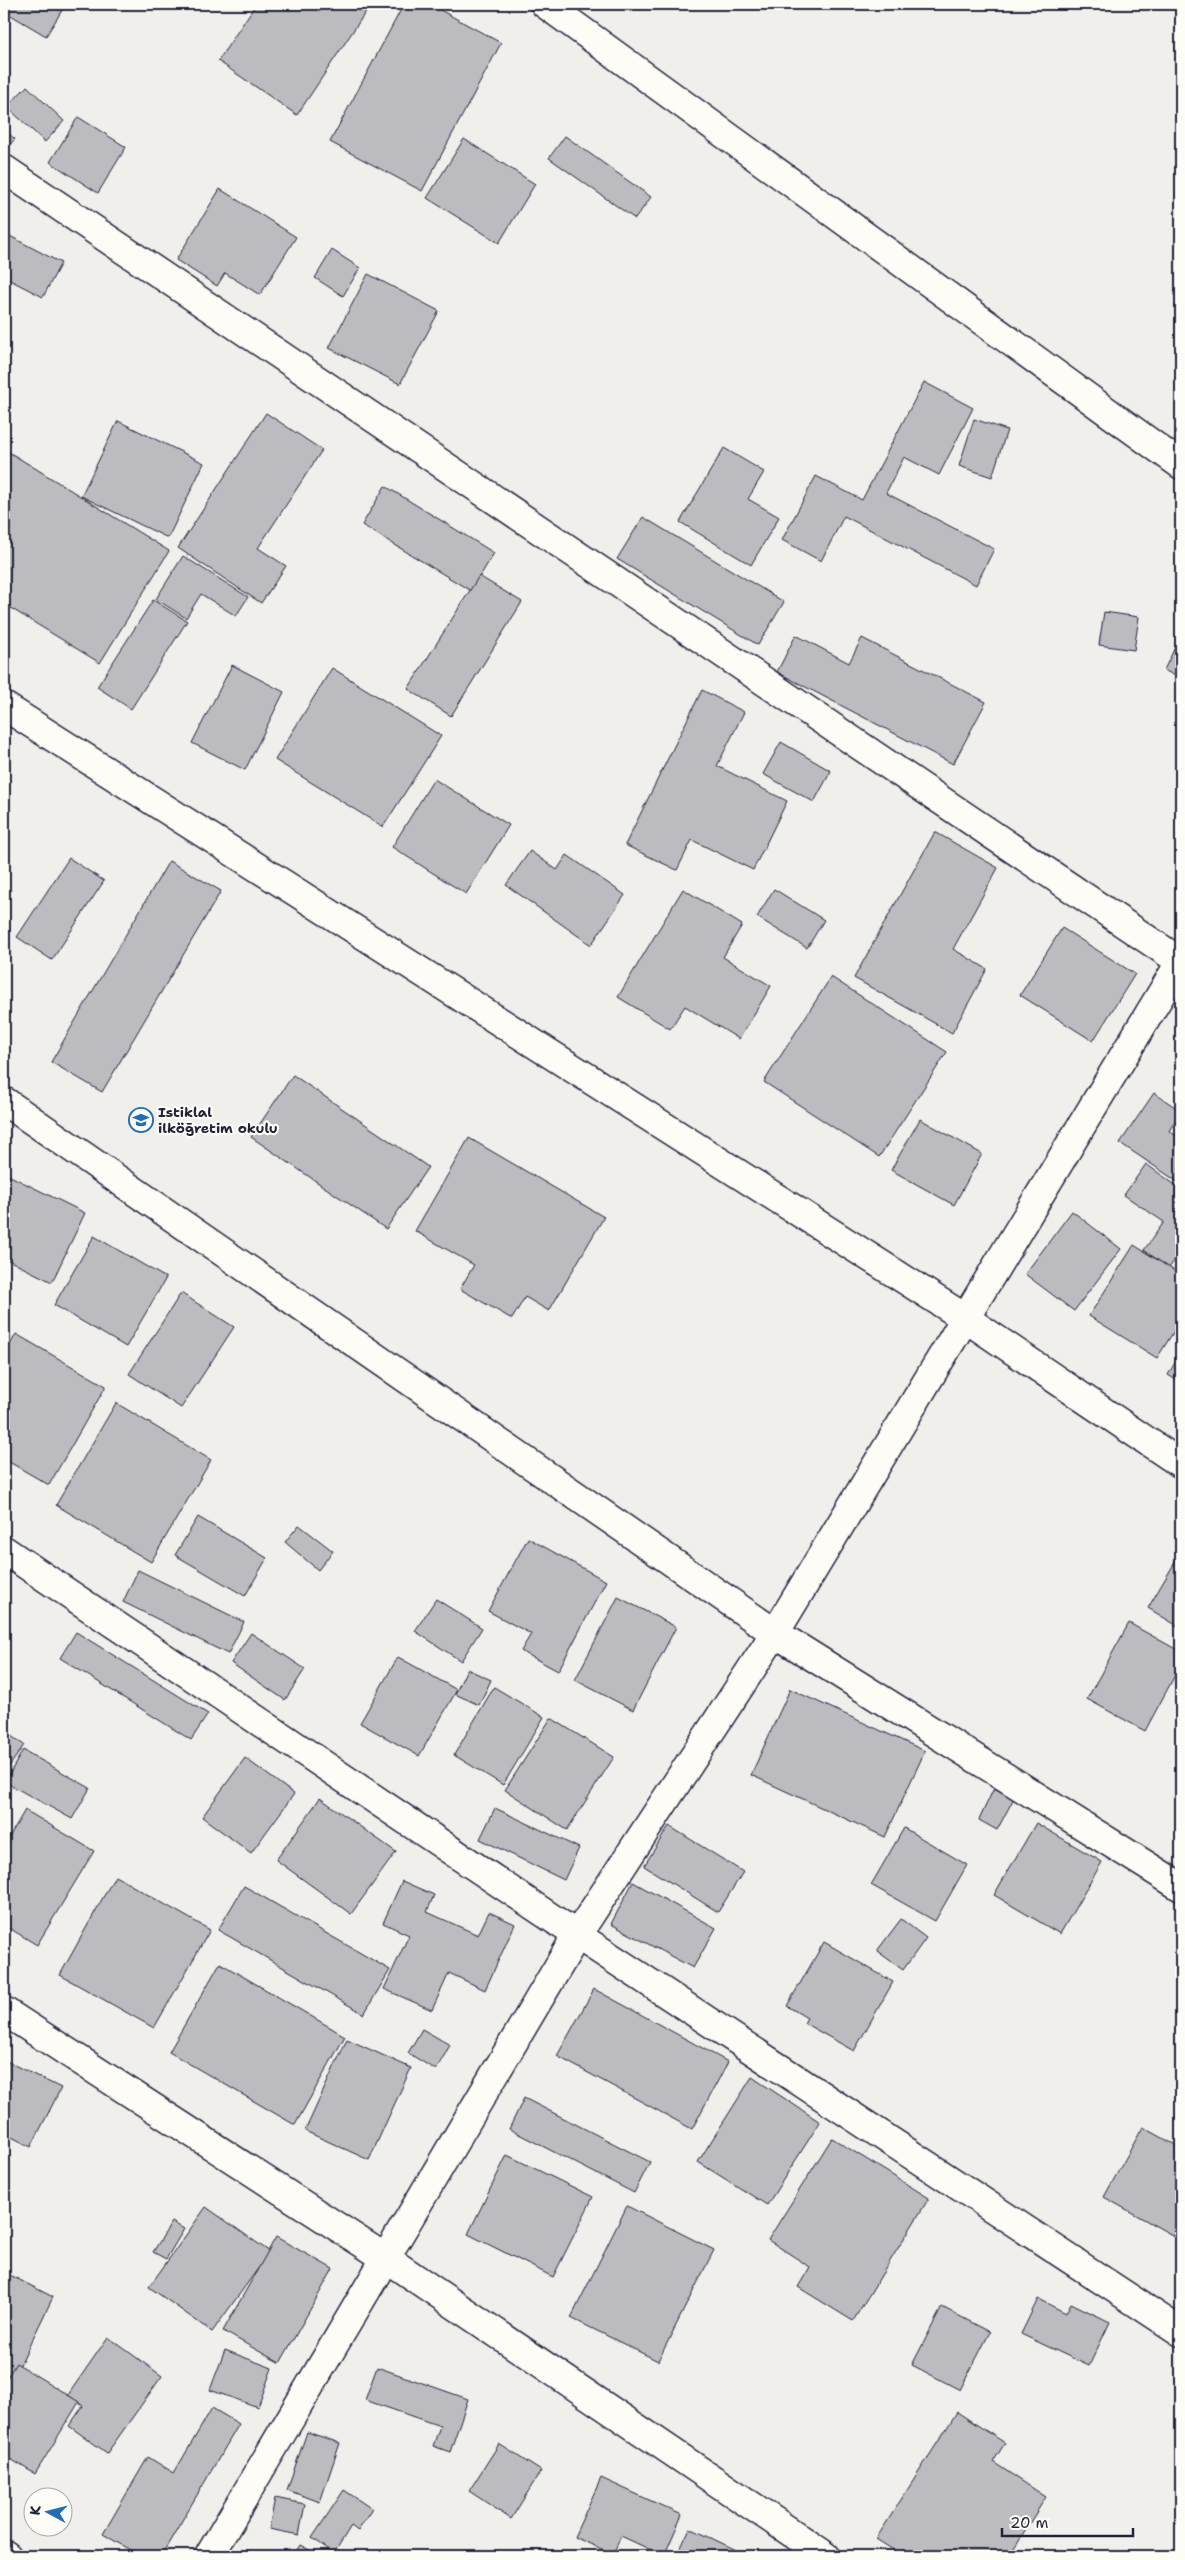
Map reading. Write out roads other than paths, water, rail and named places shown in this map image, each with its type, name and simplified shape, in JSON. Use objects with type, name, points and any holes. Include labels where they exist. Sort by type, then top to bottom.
[{"type":"street","points":[[545,4],[1181,465]]},
{"type":"street","points":[[4,169],[1181,961],[775,1633],[577,1935],[387,2259],[209,2556]]},
{"type":"street","points":[[4,706],[965,1318],[1181,1464]]},
{"type":"street","points":[[4,1101],[775,1633],[1181,1887]]},
{"type":"street","points":[[4,1550],[577,1935],[1181,2332]]},
{"type":"street","points":[[4,2011],[387,2259],[826,2556]]},
{"type":"place","name":"Istiklal ilköğretim okulu","points":[[141,1120]]}]
